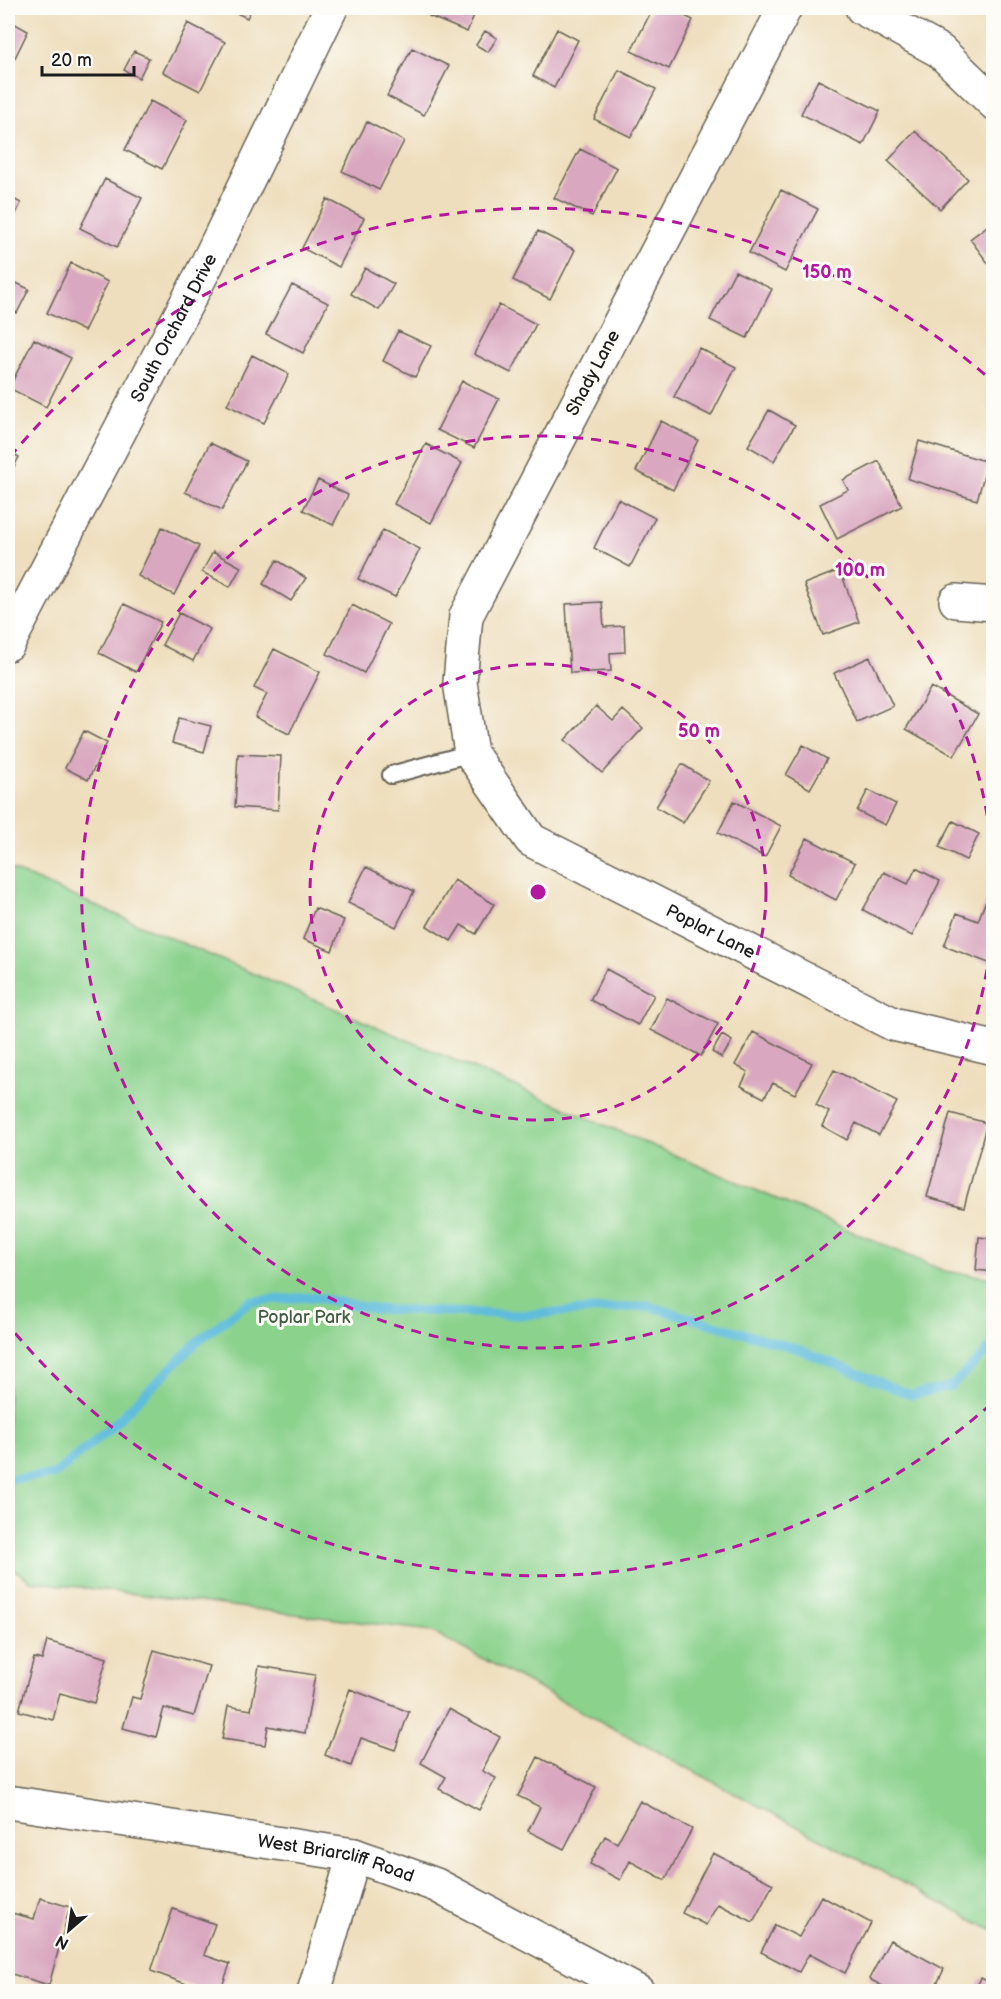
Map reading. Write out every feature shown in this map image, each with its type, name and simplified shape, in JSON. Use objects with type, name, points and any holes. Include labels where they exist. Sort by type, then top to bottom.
[{"type":"street","name":"South Orchard Drive","points":[[11,631],[206,266],[331,8]]},
{"type":"street","name":"Shady Lane","points":[[471,753],[460,682],[466,616],[785,8]]},
{"type":"street","points":[[862,8],[940,51],[993,103]]},
{"type":"street","points":[[956,601],[993,604]]},
{"type":"street","name":"Poplar Lane","points":[[471,753],[531,840],[893,1024],[993,1047]]},
{"type":"street","name":"West Briarcliff Road","points":[[8,1802],[354,1855],[436,1886],[638,1992]]},
{"type":"street","points":[[314,1992],[354,1855]]},
{"type":"lane","points":[[391,775],[471,753]]},
{"type":"green space","name":"Poplar Park","points":[[8,868],[944,1271],[993,1278],[993,1931],[431,1631],[31,1581],[8,1566]]},
{"type":"building","points":[[226,8],[252,8],[247,18]]},
{"type":"building","points":[[432,8],[477,8],[467,32],[429,16]]},
{"type":"building","points":[[653,8],[669,8],[693,20],[669,69],[631,51]]},
{"type":"building","points":[[8,20],[28,31],[8,72]]},
{"type":"building","points":[[188,23],[225,42],[200,91],[163,72]]},
{"type":"building","points":[[557,29],[578,40],[554,88],[533,76]]},
{"type":"building","points":[[485,31],[497,38],[488,52],[476,45]]},
{"type":"building","points":[[412,48],[449,66],[424,115],[387,96]]},
{"type":"building","points":[[134,51],[149,58],[139,78],[124,70]]},
{"type":"building","points":[[619,70],[656,89],[631,137],[594,119]]},
{"type":"building","points":[[818,80],[880,111],[863,145],[801,114]]},
{"type":"building","points":[[150,101],[187,120],[162,169],[125,150]]},
{"type":"building","points":[[367,122],[404,141],[379,190],[342,171]]},
{"type":"building","points":[[915,131],[968,179],[940,209],[888,161]]},
{"type":"building","points":[[580,149],[617,168],[592,216],[554,198]]},
{"type":"building","points":[[105,179],[142,198],[117,247],[80,228]]},
{"type":"building","points":[[781,190],[818,209],[785,272],[749,253]]},
{"type":"building","points":[[8,196],[21,203],[8,230]]},
{"type":"building","points":[[327,199],[364,218],[339,267],[302,248]]},
{"type":"building","points":[[994,221],[994,271],[970,239]]},
{"type":"building","points":[[538,231],[575,250],[550,299],[513,280]]},
{"type":"building","points":[[71,263],[108,282],[84,331],[47,313]]},
{"type":"building","points":[[365,268],[394,284],[379,310],[351,294]]},
{"type":"building","points":[[735,271],[772,289],[747,338],[710,320]]},
{"type":"building","points":[[8,279],[29,289],[17,313],[8,309]]},
{"type":"building","points":[[292,285],[328,303],[303,353],[266,334]]},
{"type":"building","points":[[499,305],[536,324],[511,373],[474,354]]},
{"type":"building","points":[[398,331],[431,346],[415,377],[383,361]]},
{"type":"building","points":[[34,339],[71,358],[46,407],[9,388]]},
{"type":"building","points":[[699,348],[736,367],[711,416],[674,397]]},
{"type":"building","points":[[252,355],[289,374],[264,423],[227,405]]},
{"type":"building","points":[[462,381],[499,399],[474,448],[437,430]]},
{"type":"building","points":[[769,410],[795,425],[774,461],[748,446]]},
{"type":"building","points":[[661,421],[698,440],[673,490],[636,471]]},
{"type":"building","points":[[919,441],[988,462],[977,500],[908,479]]},
{"type":"building","points":[[210,443],[247,461],[222,510],[185,492]]},
{"type":"building","points":[[426,444],[462,463],[431,523],[394,504]]},
{"type":"building","points":[[8,451],[19,457],[8,478]]},
{"type":"building","points":[[879,461],[902,506],[837,539],[820,504],[848,490],[843,480]]},
{"type":"building","points":[[318,480],[348,495],[333,525],[303,510]]},
{"type":"building","points":[[618,499],[655,518],[630,567],[594,548]]},
{"type":"building","points":[[162,527],[199,546],[174,595],[138,576]]},
{"type":"building","points":[[383,530],[420,549],[395,597],[358,579]]},
{"type":"building","points":[[213,552],[241,567],[230,587],[202,572]]},
{"type":"building","points":[[277,560],[306,578],[291,601],[263,584]]},
{"type":"building","points":[[840,570],[859,622],[823,635],[804,584]]},
{"type":"building","points":[[602,602],[604,627],[624,626],[625,652],[610,653],[611,671],[570,673],[566,604]]},
{"type":"building","points":[[124,604],[161,622],[136,672],[99,653]]},
{"type":"building","points":[[352,605],[389,624],[364,673],[327,654]]},
{"type":"building","points":[[179,613],[210,629],[193,661],[162,645]]},
{"type":"building","points":[[274,649],[320,672],[289,734],[255,717],[267,694],[254,688]]},
{"type":"building","points":[[870,657],[893,706],[857,722],[834,673]]},
{"type":"building","points":[[931,687],[978,714],[954,756],[906,729]]},
{"type":"building","points":[[596,706],[613,721],[623,710],[643,728],[602,773],[565,740]]},
{"type":"building","points":[[179,718],[211,726],[204,752],[172,743]]},
{"type":"building","points":[[84,731],[107,743],[88,780],[65,768]]},
{"type":"building","points":[[803,745],[827,759],[810,789],[786,775]]},
{"type":"building","points":[[238,754],[281,756],[278,810],[235,807]]},
{"type":"building","points":[[682,764],[709,781],[683,823],[656,807]]},
{"type":"building","points":[[868,790],[896,804],[885,825],[857,811]]},
{"type":"building","points":[[734,801],[781,826],[765,857],[718,833]]},
{"type":"building","points":[[953,821],[979,834],[966,860],[939,847]]},
{"type":"building","points":[[807,838],[855,863],[836,900],[788,875]]},
{"type":"building","points":[[366,867],[414,891],[396,927],[348,903]]},
{"type":"building","points":[[916,868],[940,881],[912,936],[863,910],[884,872],[908,884]]},
{"type":"building","points":[[454,880],[494,904],[476,934],[461,925],[451,941],[427,926]]},
{"type":"building","points":[[985,903],[994,906],[994,965],[944,946],[957,913],[978,921]]},
{"type":"building","points":[[315,908],[344,920],[332,951],[303,939]]},
{"type":"building","points":[[606,969],[654,995],[638,1025],[590,1000]]},
{"type":"building","points":[[667,998],[718,1024],[701,1056],[651,1030]]},
{"type":"building","points":[[753,1032],[812,1063],[795,1094],[773,1083],[764,1098],[741,1086],[748,1072],[735,1065]]},
{"type":"building","points":[[722,1035],[732,1041],[722,1058],[712,1052]]},
{"type":"building","points":[[834,1070],[897,1102],[879,1135],[856,1123],[847,1140],[822,1126],[829,1112],[816,1105]]},
{"type":"building","points":[[950,1113],[987,1123],[964,1207],[927,1197]]},
{"type":"building","points":[[979,1237],[994,1239],[994,1272],[976,1270]]},
{"type":"building","points":[[47,1641],[107,1658],[94,1703],[60,1693],[53,1720],[19,1711],[34,1658],[42,1660]]},
{"type":"building","points":[[154,1650],[209,1666],[194,1716],[164,1708],[156,1737],[123,1728],[132,1697],[140,1699]]},
{"type":"building","points":[[259,1666],[315,1675],[305,1733],[268,1726],[265,1745],[222,1739],[228,1706],[251,1710]]},
{"type":"building","points":[[350,1689],[409,1712],[395,1750],[361,1738],[351,1766],[325,1755]]},
{"type":"building","points":[[449,1709],[500,1737],[482,1771],[496,1778],[479,1810],[439,1789],[446,1777],[421,1763]]},
{"type":"building","points":[[538,1757],[596,1787],[564,1849],[528,1831],[540,1807],[518,1796]]},
{"type":"building","points":[[640,1801],[692,1829],[665,1880],[630,1861],[620,1880],[590,1864],[605,1836],[617,1843]]},
{"type":"building","points":[[713,1853],[773,1884],[753,1922],[718,1904],[706,1925],[682,1913]]},
{"type":"building","points":[[821,1896],[871,1923],[845,1973],[809,1954],[799,1972],[761,1952],[775,1925],[799,1937]]},
{"type":"building","points":[[40,1898],[70,1907],[49,1985],[8,1973],[8,1912],[34,1919]]},
{"type":"building","points":[[173,1909],[215,1924],[204,1955],[230,1964],[220,1992],[208,1992],[151,1971]]},
{"type":"building","points":[[890,1940],[944,1969],[933,1992],[894,1992],[869,1979]]},
{"type":"building","points":[[981,1978],[994,1985],[994,1992],[974,1992]]},
{"type":"waterway","points":[[8,1479],[54,1475],[109,1429],[198,1341],[250,1301],[313,1297],[374,1309],[522,1315],[648,1306],[795,1348],[911,1395],[951,1386],[994,1345]]}]
